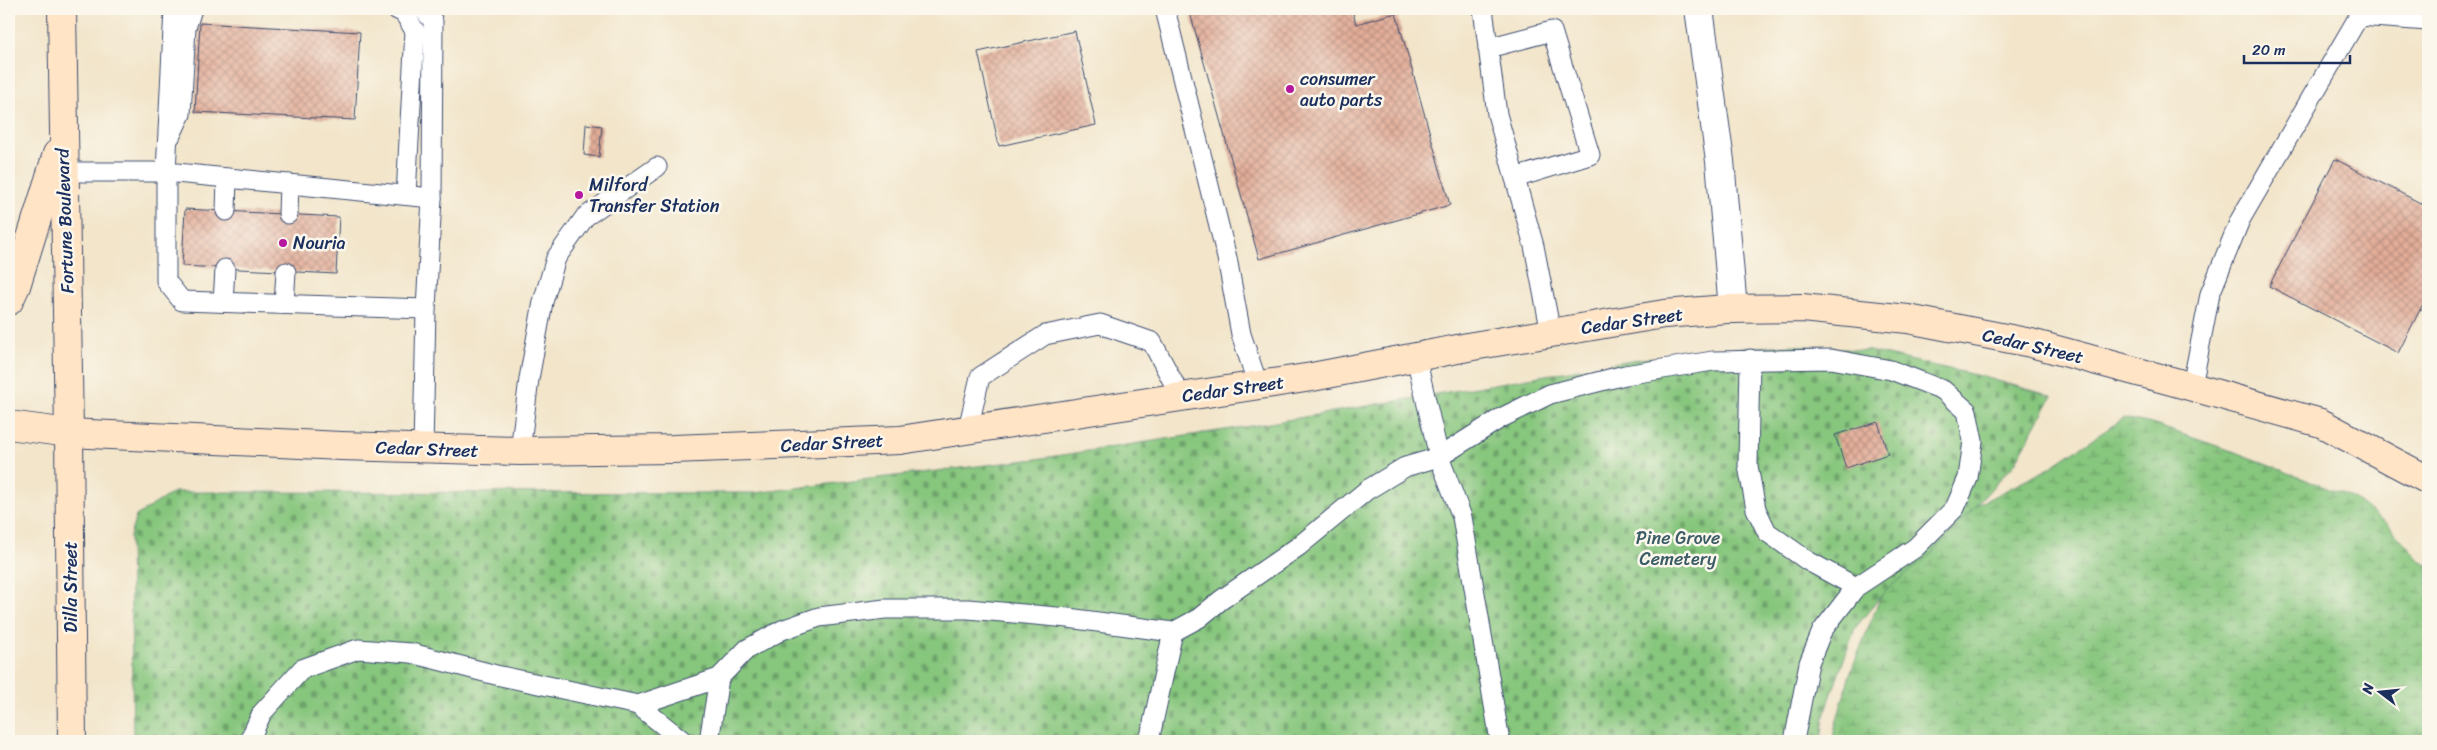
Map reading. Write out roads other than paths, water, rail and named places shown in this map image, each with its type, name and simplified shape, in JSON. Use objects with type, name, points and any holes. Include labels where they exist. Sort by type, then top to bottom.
[{"type":"main road","name":"Fortune Boulevard","points":[[62,9],[62,135],[69,433]]},
{"type":"main road","points":[[9,301],[16,286],[62,135]]},
{"type":"main road","name":"Cedar Street","points":[[9,425],[69,433],[423,450],[674,449],[880,441],[1258,385],[1664,314],[1733,309],[1802,308],[1908,319],[2031,343],[2192,386],[2321,424],[2428,480]]},
{"type":"main road","name":"Dilla Street","points":[[69,433],[72,741]]},
{"type":"street","points":[[1700,9],[1720,161],[1733,309]]},
{"type":"lane","points":[[174,9],[166,146],[166,281],[182,301],[426,309]]},
{"type":"lane","points":[[166,146],[181,114],[186,28],[192,9]]},
{"type":"lane","points":[[396,9],[404,14],[415,31],[406,195]]},
{"type":"lane","points":[[423,9],[433,21],[432,198],[426,309],[423,450]]},
{"type":"lane","points":[[1165,9],[1227,258],[1241,334],[1258,385]]},
{"type":"lane","points":[[1483,9],[1497,114],[1534,246],[1551,333]]},
{"type":"lane","points":[[2192,386],[2210,294],[2240,220],[2359,16],[2428,21]]},
{"type":"lane","points":[[1488,48],[1552,31],[1590,155],[1515,178]]},
{"type":"lane","points":[[520,451],[529,379],[543,302],[556,258],[585,217],[657,167]]},
{"type":"lane","points":[[64,172],[166,172],[432,198]]},
{"type":"lane","points":[[226,211],[227,178]]},
{"type":"lane","points":[[288,214],[289,184]]},
{"type":"lane","points":[[223,302],[225,268]]},
{"type":"lane","points":[[284,304],[286,272]]},
{"type":"lane","points":[[968,429],[980,377],[1045,335],[1100,324],[1152,342],[1181,397]]},
{"type":"lane","points":[[1416,357],[1439,457],[1462,517],[1500,741]]},
{"type":"lane","points":[[1750,359],[1748,466],[1756,509],[1767,532],[1808,561],[1856,587]]},
{"type":"lane","points":[[638,705],[719,678],[747,649],[782,630],[819,617],[885,608],[968,609],[1068,618],[1173,632],[1199,618],[1220,600],[1299,546],[1367,490],[1405,467],[1439,457],[1501,418],[1550,394],[1626,375],[1713,361],[1831,359],[1891,370],[1943,390],[1967,411],[1973,440],[1968,478],[1955,508],[1914,548],[1856,587],[1822,631],[1809,663],[1794,741]]},
{"type":"lane","points":[[1149,741],[1173,632]]},
{"type":"lane","points":[[248,741],[262,713],[302,669],[358,648],[411,653],[496,675],[638,705],[683,741]]},
{"type":"lane","points":[[709,741],[719,678]]},
{"type":"place","name":"consumer auto parts","points":[[1290,89]]},
{"type":"place","name":"Milford Transfer Station","points":[[579,195]]},
{"type":"place","name":"Nouria","points":[[283,243]]},
{"type":"park label","name":"Pine Grove Cemetery","points":[[1678,548]]}]
